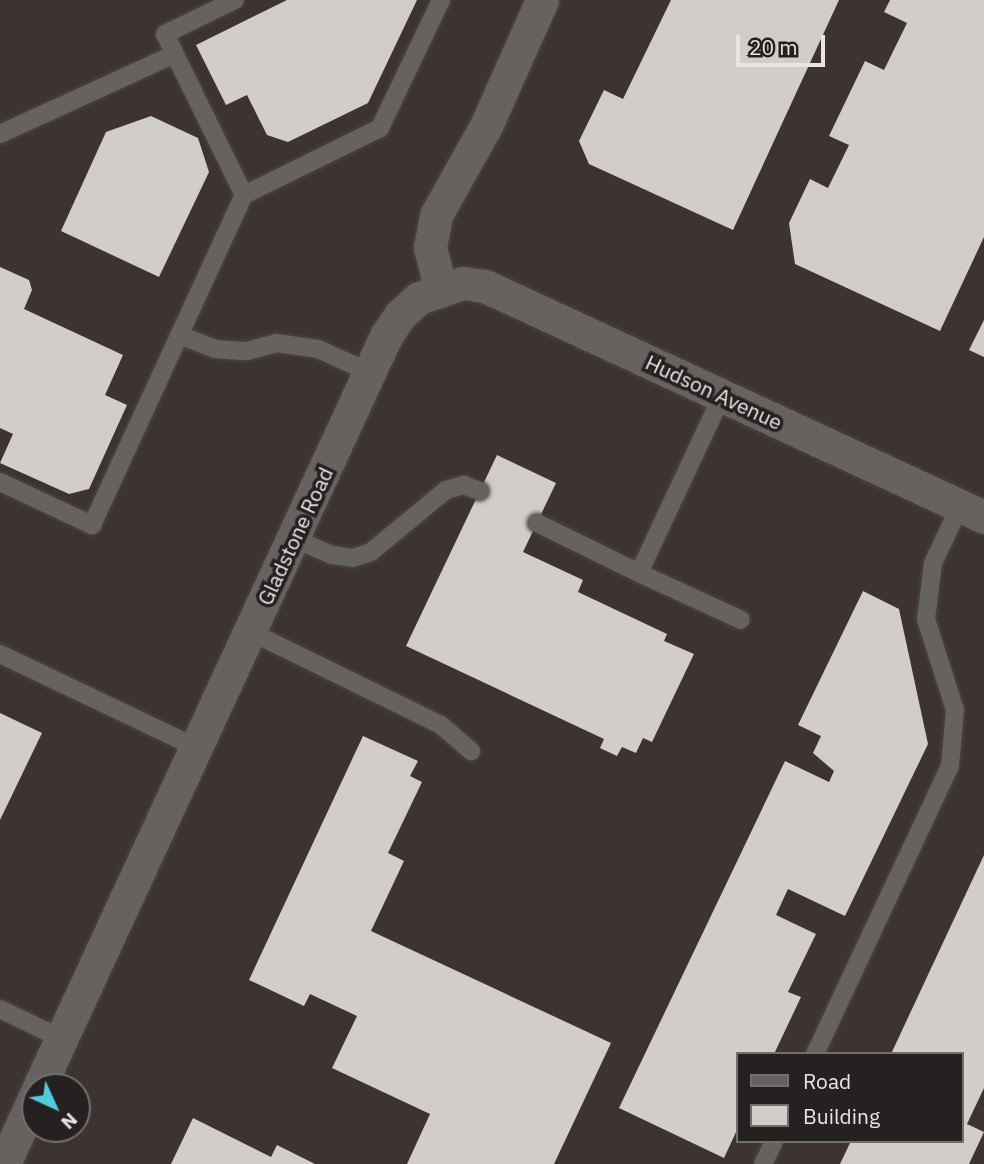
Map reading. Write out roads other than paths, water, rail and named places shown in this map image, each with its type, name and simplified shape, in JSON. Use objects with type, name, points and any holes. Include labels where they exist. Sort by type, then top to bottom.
[{"type":"street","points":[[440,287],[430,247],[436,215],[486,126],[542,0]]},
{"type":"street","name":"Hudson Avenue","points":[[440,287],[463,283],[485,286],[972,512]]},
{"type":"street","name":"Gladstone Road","points":[[46,1073],[295,539],[369,372],[400,315],[440,287]]},
{"type":"street","points":[[4,1164],[21,1127]]},
{"type":"lane","points":[[235,0],[165,34],[244,195]]},
{"type":"lane","points":[[0,482],[92,525],[244,195],[380,128],[441,0]]},
{"type":"lane","points":[[0,134],[175,54]]},
{"type":"lane","points":[[179,335],[215,349],[247,351],[276,343],[318,349],[369,372]]},
{"type":"lane","points":[[639,573],[722,396]]},
{"type":"lane","points":[[295,539],[332,555],[352,558],[371,552],[446,490],[464,485],[480,491]]},
{"type":"lane","points":[[816,1052],[950,766],[955,710],[926,619],[933,563],[972,512]]},
{"type":"lane","points":[[537,523],[741,620]]},
{"type":"lane","points":[[251,632],[441,725],[471,751]]},
{"type":"lane","points":[[0,654],[197,748]]},
{"type":"lane","points":[[0,1009],[62,1039]]},
{"type":"lane","points":[[763,1164],[773,1143]]}]
